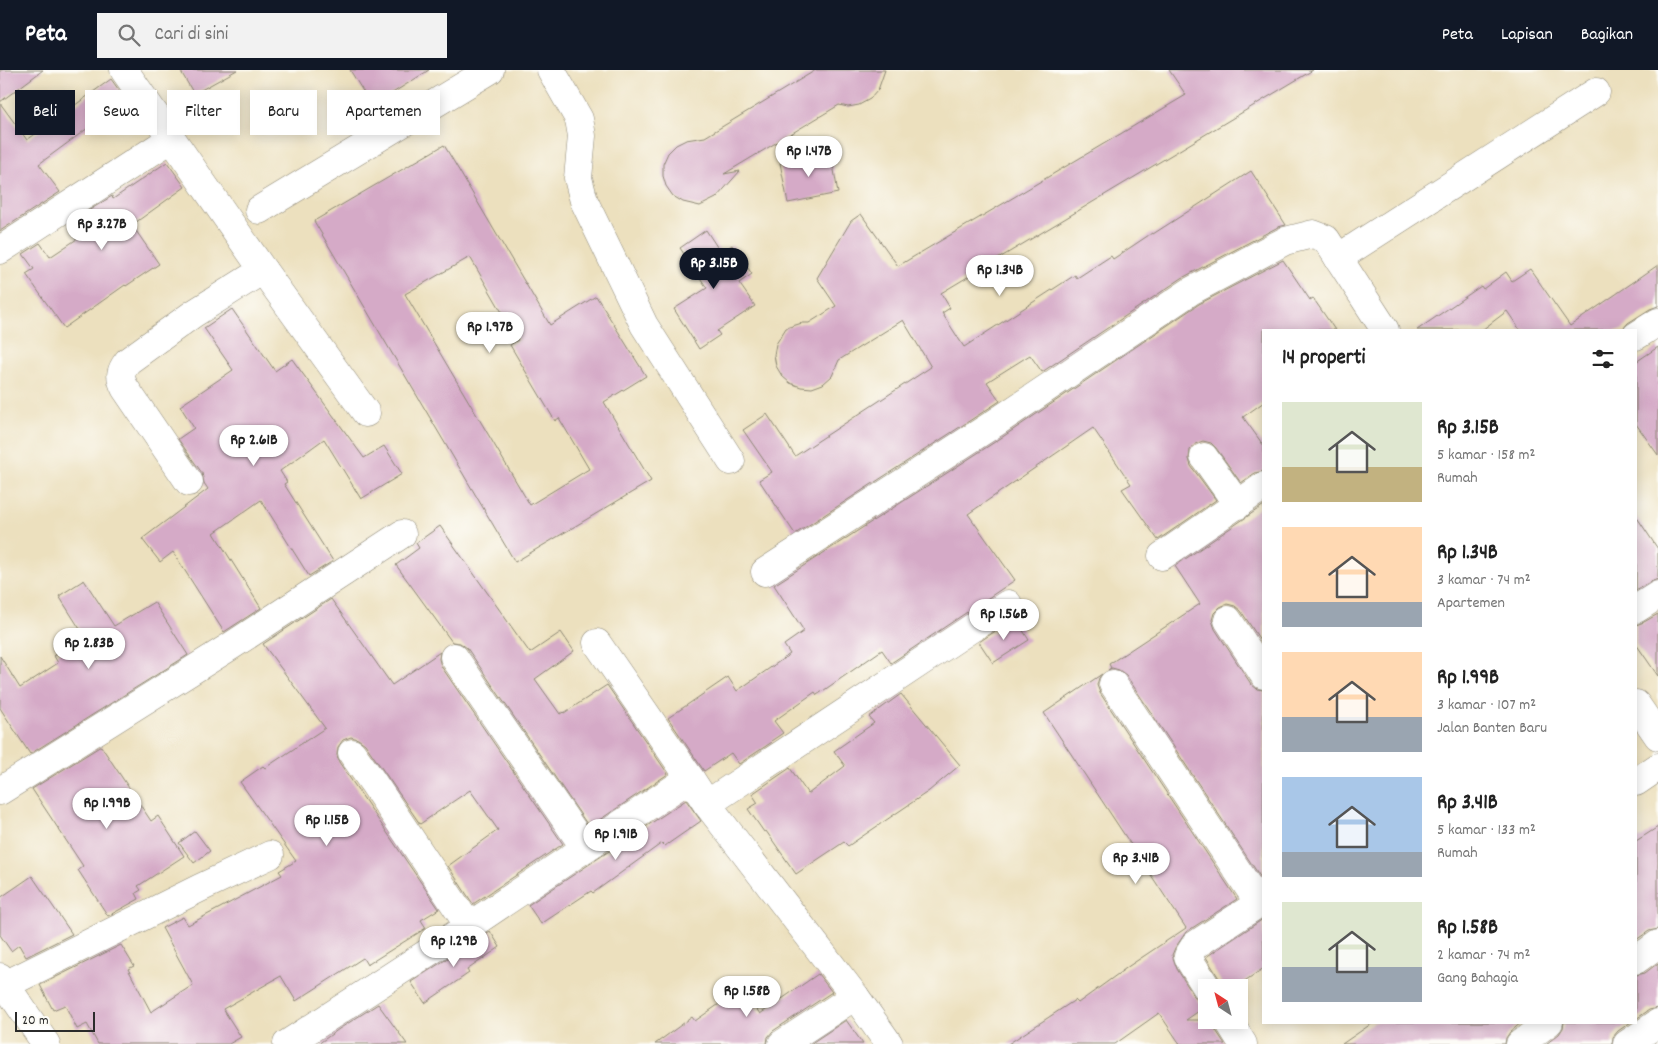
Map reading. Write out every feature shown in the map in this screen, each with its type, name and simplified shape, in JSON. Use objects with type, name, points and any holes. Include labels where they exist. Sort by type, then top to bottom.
[{"type":"street","points":[[124,70],[263,270],[366,413]]},
{"type":"street","points":[[259,210],[490,70]]},
{"type":"street","points":[[551,70],[579,119],[582,136],[578,178],[584,201],[644,325],[730,461]]},
{"type":"street","points":[[1332,249],[1596,92]]},
{"type":"street","points":[[0,250],[171,139]]},
{"type":"street","points":[[766,572],[995,423],[1191,292],[1285,241],[1313,234],[1332,249],[1384,329]]},
{"type":"street","points":[[189,482],[124,388],[120,378],[121,370],[128,361],[193,314],[263,270]]},
{"type":"street","points":[[1637,335],[1658,322]]},
{"type":"street","points":[[1204,457],[1238,504]]},
{"type":"street","points":[[1162,556],[1262,487]]},
{"type":"street","points":[[0,791],[231,646],[402,534]]},
{"type":"street","points":[[1637,608],[1658,595]]},
{"type":"street","points":[[708,804],[1008,604]]},
{"type":"street","points":[[1228,620],[1262,672]]},
{"type":"street","points":[[596,643],[708,804],[855,996],[889,1044]]},
{"type":"street","points":[[454,657],[585,848]]},
{"type":"street","points":[[1113,684],[1261,902],[1194,946],[1188,956],[1201,979]]},
{"type":"street","points":[[1637,705],[1658,736]]},
{"type":"street","points":[[352,753],[469,926]]},
{"type":"street","points":[[1637,781],[1658,767]]},
{"type":"street","points":[[287,1044],[469,926],[690,778]]},
{"type":"street","points":[[46,1044],[6,996],[200,888],[270,855]]},
{"type":"street","points":[[1637,959],[1658,944]]},
{"type":"street","points":[[782,1044],[855,996]]},
{"type":"street","points":[[1627,1044],[1658,1023]]},
{"type":"street","points":[[1520,1044],[1547,1024]]},
{"type":"street","points":[[1234,1029],[1243,1044]]},
{"type":"building","points":[[0,70],[43,70],[15,90],[0,102]]},
{"type":"building","points":[[180,70],[237,70],[201,90],[192,90]]},
{"type":"building","points":[[350,70],[429,70],[397,90],[362,90]]},
{"type":"building","points":[[816,70],[885,70],[878,90],[870,99],[859,105],[848,107],[839,105],[724,174],[740,171],[716,198],[700,206],[683,202],[673,196],[666,186],[663,176],[663,164],[668,153],[676,145],[686,140],[705,137]]},
{"type":"building","points":[[1169,70],[1313,70],[941,293],[950,308],[942,313],[964,347],[1075,275],[1077,278],[1111,256],[1113,259],[1251,171],[1286,225],[1278,227],[1182,278],[1042,372],[1030,355],[987,382],[1000,401],[795,534],[759,480],[772,472],[743,430],[767,414],[795,456],[931,367],[903,320],[839,360],[832,376],[823,384],[812,388],[790,383],[782,376],[776,366],[774,355],[776,344],[786,328],[809,323],[836,306],[817,278],[851,221],[861,214],[898,266],[1186,95]]},
{"type":"building","points":[[111,79],[119,90],[96,90]]},
{"type":"building","points":[[85,98],[85,130],[39,164],[60,192],[0,231],[0,103],[15,124],[15,135],[23,135],[27,140],[34,135],[75,135],[75,105]]},
{"type":"building","points":[[444,145],[550,325],[596,296],[646,376],[604,402],[651,481],[515,562],[314,221]],"holes":[[[470,257],[518,340],[510,345],[555,421],[559,418],[589,469],[530,505],[405,294]]]},
{"type":"building","points":[[831,153],[838,193],[788,203],[780,163]]},
{"type":"building","points":[[167,162],[185,187],[132,225],[159,264],[125,285],[64,328],[26,274],[34,269],[23,254],[40,243],[50,257],[98,225],[88,211],[112,196],[113,199]]},
{"type":"building","points":[[706,230],[721,253],[732,245],[752,274],[739,283],[755,306],[717,331],[720,335],[699,349],[674,309],[707,288],[680,248]]},
{"type":"building","points":[[1283,260],[1310,300],[1313,298],[1334,329],[1262,329],[1262,403],[1243,417],[1262,443],[1262,471],[1255,473],[1241,483],[1211,443],[1203,441],[1195,444],[1190,450],[1189,459],[1191,466],[1216,500],[1158,540],[1122,489],[1131,484],[1093,428],[968,514],[1015,580],[891,663],[882,650],[817,695],[815,692],[774,721],[783,733],[739,764],[731,753],[704,771],[668,718],[728,677],[737,691],[790,654],[784,645],[804,631],[774,585],[1004,436],[1199,304]]},
{"type":"building","points":[[1658,265],[1658,306],[1628,323],[1623,329],[1519,329],[1507,311],[1483,329],[1418,329],[1481,286],[1483,289],[1506,272],[1512,281],[1530,269],[1570,326]]},
{"type":"building","points":[[232,309],[275,371],[292,359],[364,458],[384,446],[402,474],[361,499],[324,439],[280,471],[287,482],[284,484],[333,561],[309,576],[261,500],[214,533],[261,608],[224,632],[173,552],[160,562],[142,539],[208,489],[204,483],[202,473],[178,439],[194,428],[180,406],[233,370],[204,328]]},
{"type":"building","points":[[1658,347],[1658,455],[1637,425],[1637,361]]},
{"type":"building","points":[[1262,506],[1262,643],[1241,611],[1235,606],[1227,604],[1220,607],[1214,613],[1212,620],[1215,629],[1251,684],[1257,689],[1262,690],[1262,879],[1126,675],[1112,668],[1108,670],[1111,668],[1109,664],[1200,604],[1175,566]]},
{"type":"building","points":[[1637,518],[1658,549],[1658,579],[1637,589]]},
{"type":"building","points":[[440,526],[530,653],[561,632],[574,651],[535,679],[560,714],[607,685],[668,774],[589,827],[467,648],[460,643],[452,642],[396,565],[419,548],[416,543]]},
{"type":"building","points":[[84,580],[114,626],[154,602],[188,655],[30,754],[0,708],[0,656],[20,688],[58,663],[54,656],[85,637],[59,596]]},
{"type":"building","points":[[331,599],[392,685],[440,652],[441,666],[563,844],[473,904],[448,866],[498,830],[470,790],[420,824],[365,744],[351,737],[343,740],[338,747],[337,755],[339,762],[439,909],[421,920],[426,928],[367,965],[363,958],[296,1001],[281,976],[223,1009],[241,1037],[229,1044],[98,1044],[87,1024],[77,1029],[65,1005],[53,1010],[40,985],[121,945],[134,966],[128,969],[151,1012],[193,985],[162,928],[183,917],[188,925],[282,875],[279,871],[296,861],[240,782],[263,766],[265,768],[325,728],[263,644]]},
{"type":"building","points":[[1658,614],[1658,676],[1637,645],[1637,625]]},
{"type":"building","points":[[1015,618],[1029,640],[993,663],[979,642]]},
{"type":"building","points":[[1102,674],[1097,685],[1100,693],[1237,899],[1186,932],[1172,955],[1177,969],[1198,1001],[1198,1012],[1186,1020],[1198,1020],[1198,1029],[1215,1029],[1225,1044],[1180,1044],[1159,1013],[1115,1044],[1008,1044],[1075,1000],[1078,1003],[1186,928],[1044,713]]},
{"type":"building","points":[[901,694],[960,765],[929,791],[848,846],[844,842],[796,874],[748,809],[758,803],[752,794],[790,768],[808,794],[845,766],[834,751],[874,723],[869,717]]},
{"type":"building","points":[[101,746],[151,821],[158,816],[184,856],[138,886],[141,890],[136,893],[139,899],[108,916],[78,870],[83,866],[32,789]]},
{"type":"building","points":[[686,800],[701,821],[665,846],[662,843],[593,893],[591,891],[541,924],[528,905]]},
{"type":"building","points":[[1658,827],[1658,929],[1649,931],[1637,939],[1637,840]]},
{"type":"building","points":[[195,831],[210,851],[194,863],[179,843]]},
{"type":"building","points":[[32,876],[72,934],[26,957],[19,945],[11,951],[0,935],[0,898]]},
{"type":"building","points":[[1262,920],[1262,969],[1248,979],[1219,979],[1206,957]]},
{"type":"building","points":[[490,931],[500,947],[467,970],[469,973],[425,1003],[411,982]]},
{"type":"building","points":[[1658,963],[1658,1008],[1649,1010],[1637,1018],[1637,975],[1645,973]]},
{"type":"building","points":[[818,974],[832,992],[773,1031],[768,1037],[767,1044],[655,1044],[692,1017],[695,1021],[742,988],[760,1014]]},
{"type":"building","points":[[378,1004],[407,1044],[318,1044],[339,1029]]},
{"type":"building","points":[[846,1020],[863,1044],[810,1044]]},
{"type":"building","points":[[1371,1024],[1520,1024],[1510,1032],[1505,1044],[1342,1044]]},
{"type":"building","points":[[1564,1024],[1628,1024],[1613,1037],[1612,1044],[1546,1044],[1559,1034]]}]
